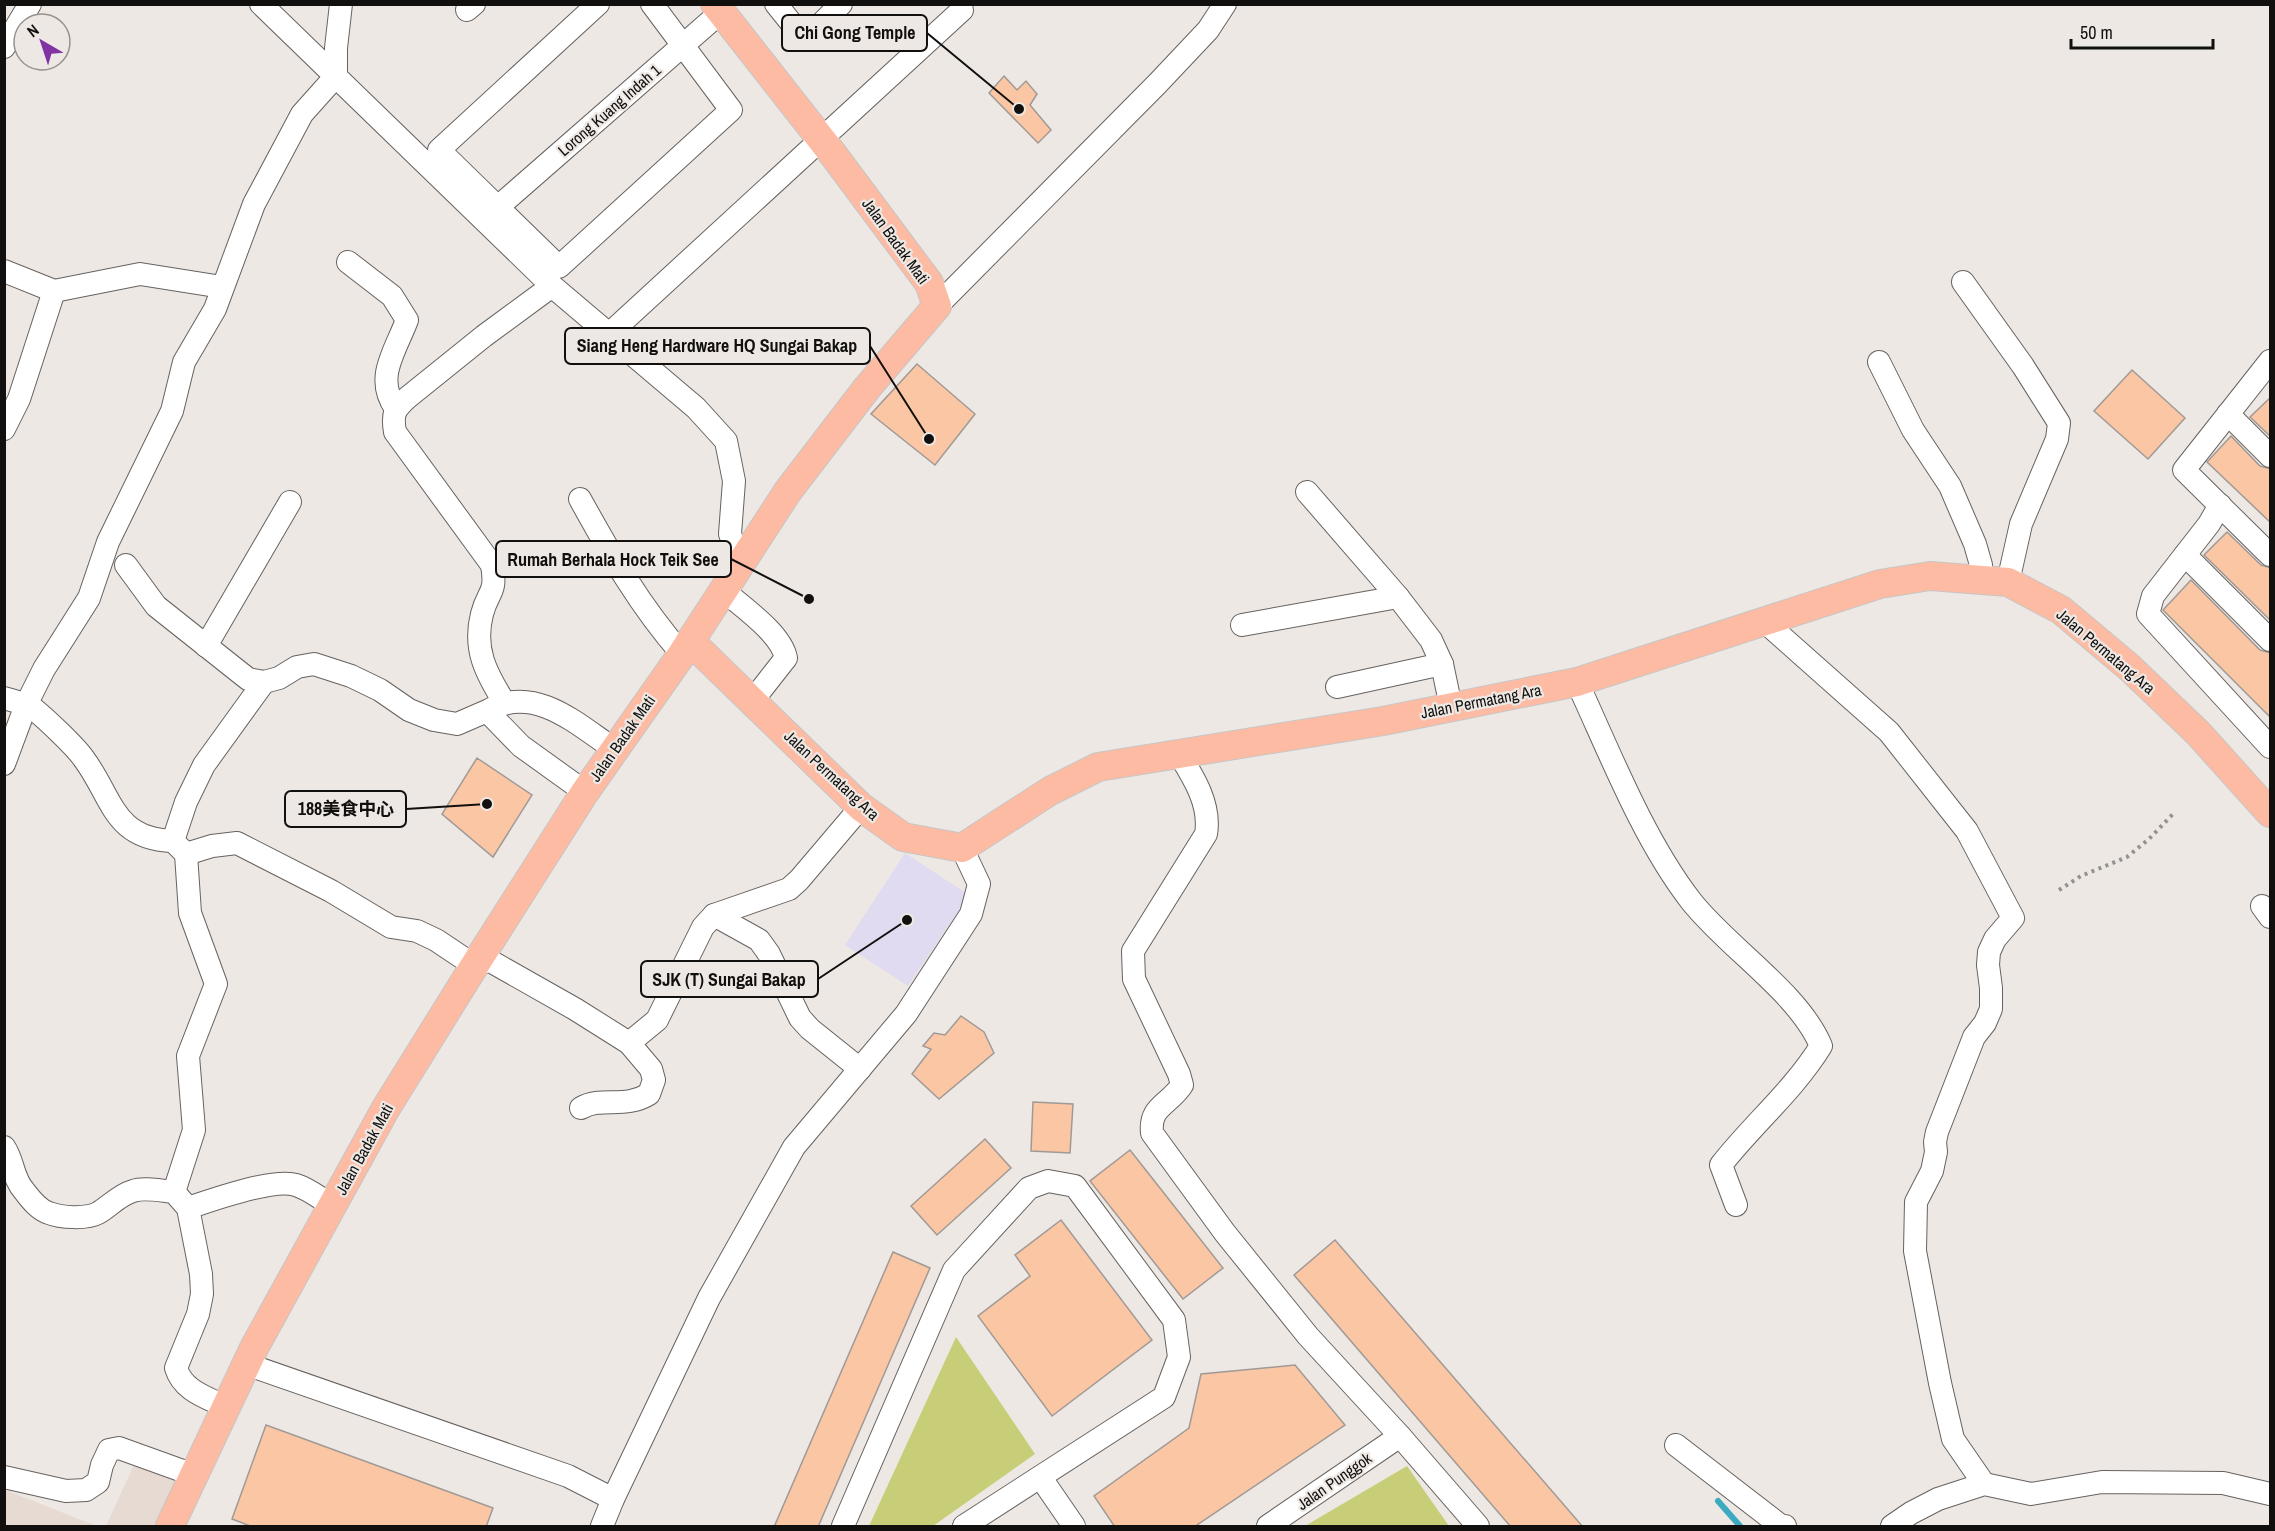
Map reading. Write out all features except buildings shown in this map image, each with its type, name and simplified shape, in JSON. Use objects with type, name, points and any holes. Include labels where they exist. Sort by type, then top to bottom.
[{"type":"main road","name":"Jalan Badak Mati","points":[[170,1527],[246,1364],[386,1108],[478,960],[585,792],[686,647],[795,481],[867,388],[937,306],[928,283],[718,8]]},
{"type":"main road","name":"Jalan Permatang Ara","points":[[686,647],[753,700],[861,807],[903,837],[962,848],[1050,791],[1098,767],[1383,720],[1577,682],[1881,584],[1930,576],[2008,582],[2061,610],[2130,668],[2198,733],[2271,813]]},
{"type":"street","points":[[4,47],[30,4]]},
{"type":"street","points":[[261,4],[552,286],[696,408],[726,441],[734,481],[730,534],[734,545],[745,557]]},
{"type":"street","points":[[4,764],[26,705],[44,669],[89,598],[108,542],[172,411],[184,362],[215,309],[254,204],[302,114],[336,76],[336,48],[341,4]]},
{"type":"street","points":[[598,4],[439,150],[559,267],[731,110],[652,4]]},
{"type":"street","points":[[776,4],[796,29],[806,34],[815,30],[841,4]]},
{"type":"street","points":[[937,306],[1166,76],[1208,30],[1225,4]]},
{"type":"street","name":"Lorong Kuang Indah 1","points":[[498,207],[683,45],[718,8]]},
{"type":"street","points":[[608,335],[962,10]]},
{"type":"street","points":[[348,262],[392,296],[406,320],[388,366],[385,383],[389,400],[396,409]]},
{"type":"street","points":[[4,271],[54,291],[140,274],[222,287]]},
{"type":"street","points":[[1963,282],[2023,366],[2059,423],[2057,439],[2021,524],[2008,582]]},
{"type":"street","points":[[552,286],[484,336],[396,409],[393,422],[395,432],[492,565],[495,581],[492,594],[482,612],[478,636],[495,707],[521,746],[585,792]]},
{"type":"street","points":[[4,429],[19,399],[54,291]]},
{"type":"street","points":[[1879,362],[1913,429],[1950,486],[1981,565],[1977,579]]},
{"type":"street","points":[[2269,366],[2184,470],[2271,555]]},
{"type":"street","points":[[2228,414],[2271,456]]},
{"type":"street","points":[[1307,492],[1398,597],[1431,640],[1442,664],[1451,707]]},
{"type":"street","points":[[580,499],[626,580],[657,625],[686,647]]},
{"type":"street","points":[[206,646],[290,502]]},
{"type":"street","points":[[2220,505],[2209,524],[2152,596],[2148,614],[2271,747]]},
{"type":"street","points":[[2185,555],[2271,640]]},
{"type":"street","points":[[126,565],[156,606],[248,679],[264,682],[279,678],[297,667],[314,664],[351,676],[380,690],[409,710],[434,720],[457,724],[495,707],[537,703],[558,711],[614,749]]},
{"type":"street","points":[[723,590],[784,647],[786,658],[753,700]]},
{"type":"street","points":[[1242,625],[1398,597]]},
{"type":"street","points":[[1764,621],[1889,732],[1967,831],[2013,918],[1995,939],[1989,952],[1991,1010],[1985,1023],[1974,1037],[1937,1132],[1932,1171],[1916,1202],[1915,1251],[1953,1439],[1984,1484]]},
{"type":"street","points":[[1337,687],[1442,664]]},
{"type":"street","points":[[226,1407],[188,1388],[176,1368],[198,1314],[202,1294],[201,1274],[181,1200],[194,1130],[188,1056],[216,984],[190,913],[179,848],[186,802],[204,765],[264,682]]},
{"type":"street","points":[[1577,682],[1664,863],[1717,931],[1792,1003],[1814,1030],[1821,1046],[1806,1070],[1720,1165],[1736,1205]]},
{"type":"street","points":[[4,699],[34,709],[84,758],[124,825],[140,834],[179,848],[237,843],[331,891],[391,927],[417,931],[436,940],[466,960],[492,962],[629,1043],[651,1069],[654,1080],[649,1094],[635,1101],[591,1103],[581,1108]]},
{"type":"street","points":[[1179,754],[1199,790],[1208,821],[1206,834],[1134,951],[1134,978],[1182,1085],[1178,1092],[1156,1110],[1150,1120],[1152,1133],[1225,1233],[1308,1336],[1400,1436],[1478,1527]]},
{"type":"street","points":[[629,1043],[657,1020],[703,927],[714,915],[789,889],[861,807]]},
{"type":"street","points":[[602,1527],[613,1499],[709,1298],[794,1147],[906,1014],[971,914],[979,884],[962,848]]},
{"type":"street","points":[[714,915],[759,940],[770,954],[800,1018],[810,1029],[860,1069]]},
{"type":"street","points":[[4,1147],[9,1153],[14,1175],[23,1191],[36,1205],[49,1214],[86,1218],[135,1190],[181,1200],[227,1195],[282,1184],[296,1185],[333,1206]]},
{"type":"street","points":[[843,1527],[954,1270],[1029,1188],[1048,1181],[1075,1186],[1174,1320],[1179,1357],[1164,1397],[964,1527]]},
{"type":"street","points":[[246,1364],[568,1476],[613,1499]]},
{"type":"street","name":"Jalan Punggok","points":[[1269,1527],[1400,1436]]},
{"type":"street","points":[[1676,1445],[1780,1526],[1785,1527]]},
{"type":"street","points":[[4,1477],[66,1491],[86,1490],[98,1482],[102,1465],[110,1450],[119,1448],[194,1475]]},
{"type":"street","points":[[1041,1478],[1074,1527]]},
{"type":"street","points":[[1892,1527],[1911,1513],[1938,1499],[1984,1484],[2031,1494],[2102,1482],[2223,1483],[2271,1494]]},
{"type":"path","points":[[2059,890],[2081,876],[2127,857],[2149,839],[2173,813]]},
{"type":"shaded area","points":[[905,853],[969,895],[908,986],[845,945]]},
{"type":"shaded area","points":[[135,1463],[182,1480],[167,1526],[106,1526]]},
{"type":"shaded area","points":[[5,1490],[97,1526],[5,1526]]},
{"type":"green space","points":[[956,1337],[1035,1454],[933,1526],[869,1526]]},
{"type":"green space","points":[[1407,1466],[1449,1526],[1305,1526]]},
{"type":"waterway","points":[[1718,1501],[1740,1526]]},
{"type":"place","name":"Chi Gong Temple","points":[[1019,109]]},
{"type":"place","name":"Siang Heng Hardware HQ Sungai Bakap","points":[[929,439]]},
{"type":"place","name":"Rumah Berhala Hock Teik See","points":[[809,599]]},
{"type":"place","name":"188美食中心","points":[[487,804]]},
{"type":"place","name":"SJK (T) Sungai Bakap","points":[[907,920]]}]
